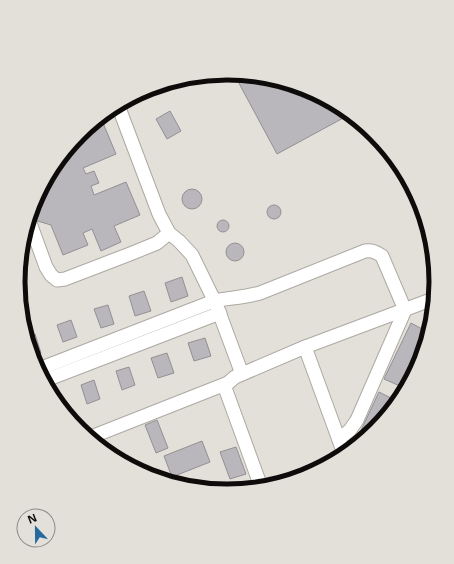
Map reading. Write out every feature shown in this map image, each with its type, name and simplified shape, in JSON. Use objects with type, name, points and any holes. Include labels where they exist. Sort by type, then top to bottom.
[{"type":"lane","points":[[120,111],[159,214],[169,233],[192,255],[217,307],[233,379],[259,481]]},
{"type":"lane","points":[[32,229],[46,268],[50,275],[57,280],[65,279],[157,243],[169,233]]},
{"type":"lane","points":[[50,378],[217,307],[236,297],[246,297],[260,293],[365,251],[371,250],[382,256],[405,310],[357,420],[341,445]]},
{"type":"lane","points":[[95,435],[305,348],[428,301]]},
{"type":"lane","points":[[44,367],[217,307]]},
{"type":"lane","points":[[305,348],[341,445]]},
{"type":"lane","points":[[89,430],[224,377],[233,379]]},
{"type":"building","points":[[237,80],[266,84],[304,95],[328,107],[344,118],[277,154]]},
{"type":"building","points":[[170,111],[181,131],[167,139],[156,119]]},
{"type":"building","points":[[103,123],[116,154],[83,168],[86,174],[94,171],[99,183],[91,186],[94,195],[126,182],[140,215],[114,226],[121,242],[101,251],[92,229],[83,233],[88,245],[63,255],[51,225],[35,220],[40,205],[59,170],[84,139]]},
{"type":"building","points":[[192,189],[199,192],[202,199],[199,206],[192,209],[185,206],[182,199],[185,192]]},
{"type":"building","points":[[271,205],[277,205],[281,209],[281,215],[277,219],[271,219],[267,215],[267,209]]},
{"type":"building","points":[[223,220],[227,222],[229,226],[227,230],[223,232],[219,230],[217,226],[219,222]]},
{"type":"building","points":[[235,243],[241,246],[244,252],[241,258],[235,261],[229,258],[226,252],[229,246]]},
{"type":"building","points":[[182,277],[188,296],[171,302],[165,283]]},
{"type":"building","points":[[144,291],[151,311],[135,316],[129,296]]},
{"type":"building","points":[[108,305],[114,324],[101,328],[94,309]]},
{"type":"building","points":[[71,320],[77,337],[63,342],[57,325]]},
{"type":"building","points":[[411,323],[423,329],[417,350],[400,386],[384,379]]},
{"type":"building","points":[[35,334],[41,353],[38,354],[32,335]]},
{"type":"building","points":[[205,338],[211,356],[194,361],[188,343]]},
{"type":"building","points":[[167,353],[174,373],[158,378],[151,358]]},
{"type":"building","points":[[129,367],[135,385],[122,390],[116,371]]},
{"type":"building","points":[[94,380],[100,399],[87,404],[81,385]]},
{"type":"building","points":[[379,392],[392,398],[370,425],[359,435]]},
{"type":"building","points":[[157,420],[168,448],[156,453],[145,425]]},
{"type":"building","points":[[202,441],[210,462],[173,476],[172,476],[164,456]]},
{"type":"building","points":[[236,447],[246,474],[230,479],[220,452]]}]
